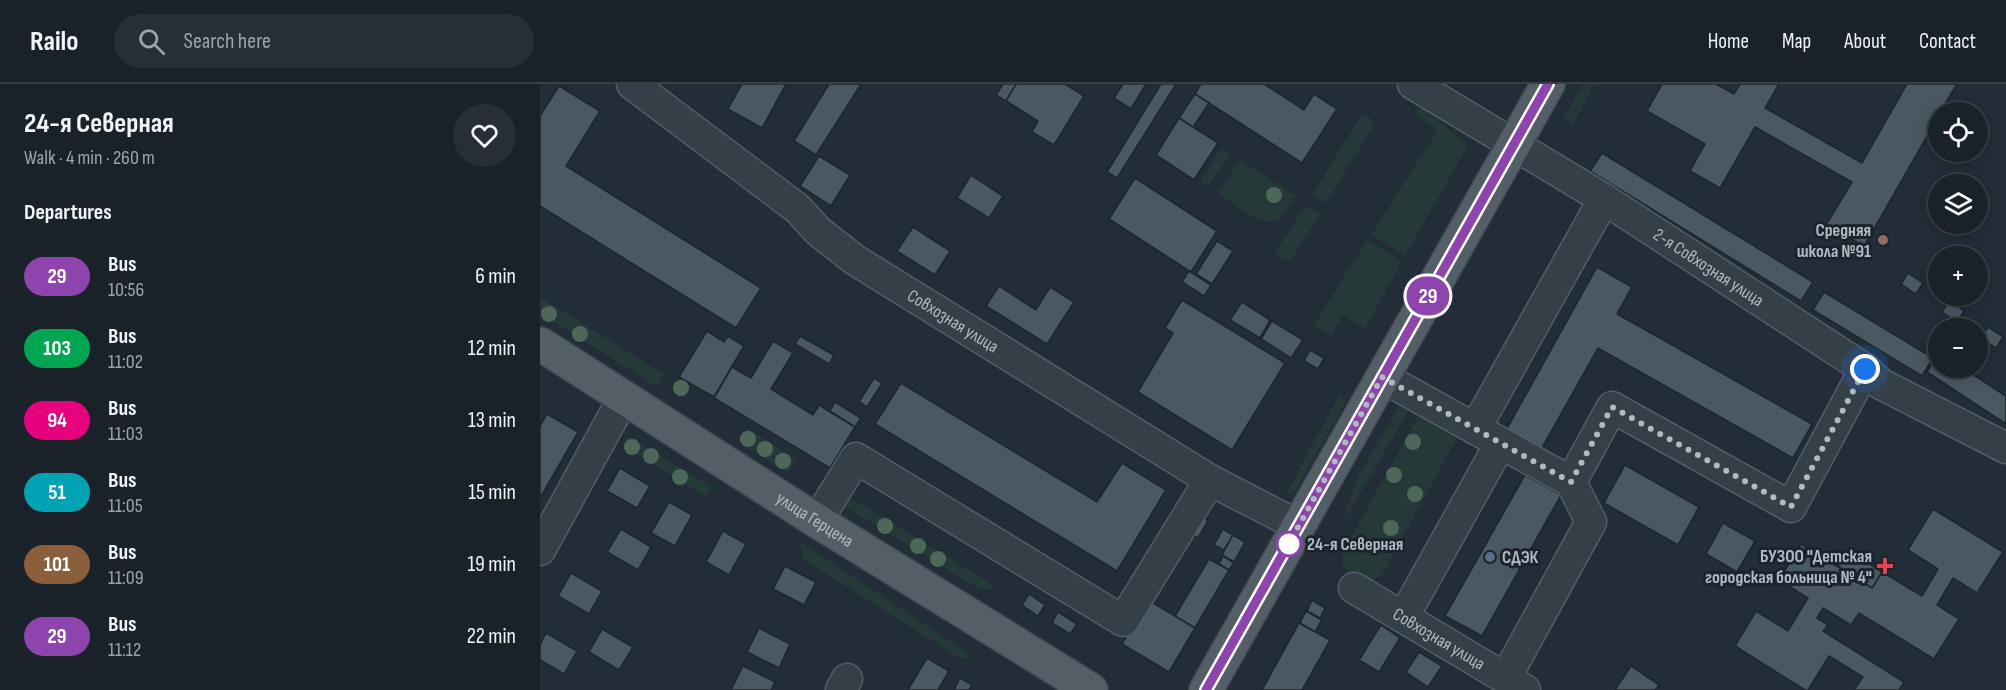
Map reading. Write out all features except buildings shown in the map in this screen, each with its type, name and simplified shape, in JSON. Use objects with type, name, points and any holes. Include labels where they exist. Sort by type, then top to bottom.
[{"type":"main road","points":[[1206,690],[1548,84]]},
{"type":"main road","name":"улица Герцена","points":[[540,344],[817,521],[1091,690]]},
{"type":"street","name":"Совхозная улица","points":[[632,84],[789,202],[818,231],[855,260],[1210,480],[1299,526]]},
{"type":"street","name":"2-я Совхозная улица","points":[[1413,84],[1604,199],[1865,369],[1881,384],[2006,448]]},
{"type":"street","points":[[1413,600],[1488,436],[1604,199]]},
{"type":"street","points":[[1571,482],[1612,407],[1791,507],[1865,369]]},
{"type":"street","points":[[1382,377],[1571,482],[1591,522],[1515,684]]},
{"type":"street","points":[[540,550],[624,396]]},
{"type":"street","points":[[817,521],[855,458],[1123,621],[1210,480]]},
{"type":"street","name":"Совхозная улица","points":[[1354,588],[1515,684]]},
{"type":"green space","points":[[1583,84],[1595,84],[1573,124],[1563,119]]},
{"type":"green space","points":[[1422,108],[1468,145],[1405,256],[1371,235],[1438,130],[1413,113]]},
{"type":"green space","points":[[1362,113],[1371,118],[1372,128],[1326,203],[1313,194]]},
{"type":"green space","points":[[1221,148],[1230,154],[1208,187],[1200,182]]},
{"type":"green space","points":[[1240,160],[1296,196],[1281,217],[1271,221],[1256,218],[1218,193]]},
{"type":"green space","points":[[1305,206],[1320,214],[1293,257],[1285,260],[1275,253]]},
{"type":"green space","points":[[1367,240],[1402,261],[1365,329],[1343,315],[1331,336],[1314,325]]},
{"type":"green space","points":[[540,297],[664,374],[657,387],[540,313]]},
{"type":"green space","points":[[1340,394],[1346,401],[1294,494],[1285,495]]},
{"type":"green space","points":[[1402,401],[1411,407],[1343,523],[1357,478]]},
{"type":"green space","points":[[1420,413],[1459,435],[1381,576],[1365,583],[1347,572],[1343,564],[1343,553]]},
{"type":"green space","points":[[747,428],[797,460],[788,473],[739,442]]},
{"type":"green space","points":[[628,436],[711,487],[705,496],[622,445]]},
{"type":"green space","points":[[851,498],[996,587],[989,590],[979,589],[846,507]]},
{"type":"green space","points":[[799,541],[972,656],[961,659],[803,559]]},
{"type":"bus line","name":"29","points":[[1206,690],[1548,84]]},
{"type":"place","name":"Средняя школа №91","points":[[1883,240]]},
{"type":"place","name":"24-я Северная","points":[[1289,544]]},
{"type":"place","name":"СДЭК","points":[[1490,557]]},
{"type":"place","name":"БУЗОО \"Детская городская больница № 4\"","points":[[1885,566]]},
{"type":"route","points":[[1289,544],[1382,377],[1571,482],[1612,407],[1791,507],[1865,369]]}]
